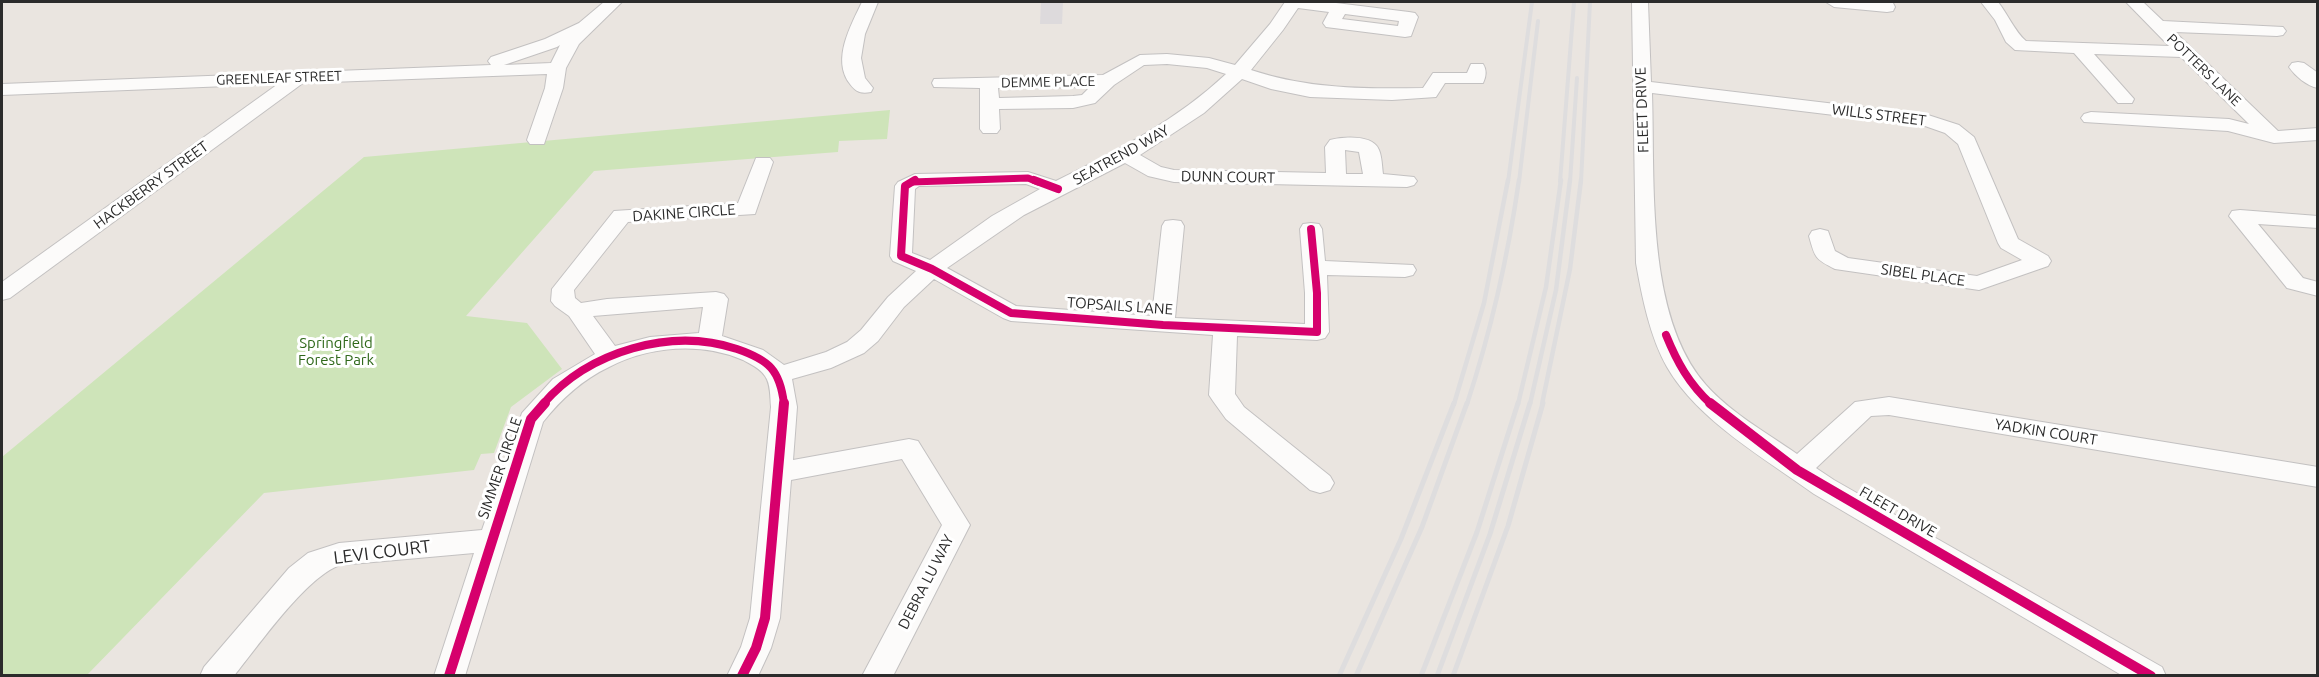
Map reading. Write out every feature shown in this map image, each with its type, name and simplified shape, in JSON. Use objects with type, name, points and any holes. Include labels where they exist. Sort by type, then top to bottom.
[{"type":"street","points":[[537,140],[554,88],[557,68],[571,42],[585,26],[614,2]]},
{"type":"street","points":[[864,88],[855,82],[851,71],[856,34],[870,2]]},
{"type":"street","points":[[1293,2],[1339,9]]},
{"type":"street","name":"SEATREND WAY","points":[[778,375],[843,353],[863,343],[886,313],[932,269],[984,230],[1019,208],[1125,155],[1190,115],[1240,71],[1274,34],[1293,2]]},
{"type":"street","name":"FLEET DRIVE","points":[[1640,2],[1647,255],[1654,302],[1666,335],[1678,365],[1698,392],[1726,417],[1797,470],[2151,675]]},
{"type":"street","points":[[1834,2],[1887,7]]},
{"type":"street","points":[[1989,2],[2003,19],[2012,38],[2021,46],[2185,52]]},
{"type":"street","name":"POTTERS LANE","points":[[2134,2],[2274,137]]},
{"type":"street","points":[[462,70],[530,51],[585,26]]},
{"type":"street","points":[[2158,26],[2277,32]]},
{"type":"street","points":[[2079,48],[2126,99]]},
{"type":"street","name":"DEMME PLACE","points":[[990,104],[1073,102],[1088,99],[1107,81],[1140,60],[1191,60],[1240,71],[1278,85],[1310,90],[1392,94],[1429,93],[1440,77],[1476,79],[1476,68]]},
{"type":"street","points":[[2298,67],[2318,83]]},
{"type":"street","name":"GREENLEAF STREET","points":[[2,89],[557,68]]},
{"type":"street","name":"HACKBERRY STREET","points":[[2,293],[300,77]]},
{"type":"street","name":"DEMME PLACE","points":[[941,83],[1107,81]]},
{"type":"street","name":"DEMME PLACE","points":[[989,83],[990,129]]},
{"type":"street","name":"WILLS STREET","points":[[1641,86],[1928,121],[1952,129],[1967,141],[2009,243],[2040,261]]},
{"type":"street","points":[[2091,118],[2229,125],[2274,137],[2318,134]]},
{"type":"street","points":[[1335,179],[1335,147],[1337,144],[1351,143],[1366,145],[1370,149],[1374,180]]},
{"type":"street","name":"DUNN COURT","points":[[1125,155],[1155,172],[1174,176],[1407,181]]},
{"type":"street","name":"DAKINE CIRCLE","points":[[610,357],[577,310],[563,301],[563,289],[622,216],[747,209],[763,162]]},
{"type":"street","name":"TOPSAILS LANE","points":[[1058,189],[1028,178],[915,180],[905,186],[901,256],[932,269],[1011,313],[1163,325],[1317,332],[1315,268]]},
{"type":"street","points":[[2318,222],[2240,216],[2295,282],[2318,289]]},
{"type":"street","points":[[1163,325],[1173,226]]},
{"type":"street","points":[[1311,229],[1315,268],[1406,270]]},
{"type":"street","name":"SIBEL PLACE","points":[[1820,236],[1825,255],[1843,264],[1978,283],[2040,261]]},
{"type":"street","points":[[577,310],[716,298],[709,342]]},
{"type":"street","points":[[1225,328],[1222,395],[1235,413],[1320,483]]},
{"type":"street","name":"SIMMER CIRCLE","points":[[449,675],[531,419],[547,398],[592,365],[644,346],[671,342],[709,342],[735,347],[766,362],[778,375]]},
{"type":"street","points":[[742,675],[756,648],[765,618],[780,472],[784,407],[778,375]]},
{"type":"street","name":"YADKIN COURT","points":[[1797,470],[1864,408],[1889,406],[2318,477]]},
{"type":"street","name":"DEBRA LU WAY","points":[[780,472],[909,448],[956,525],[877,675]]},
{"type":"street","name":"LEVI COURT","points":[[215,675],[299,576],[318,561],[339,554],[492,540]]},
{"type":"shaded area","points":[[1041,2],[1063,2],[1062,24],[1040,24]]},
{"type":"green space","name":"Springfield Forest Park","points":[[890,110],[887,139],[839,141],[838,152],[594,171],[466,316],[527,323],[562,369],[511,407],[494,453],[481,454],[474,470],[264,493],[87,675],[2,676],[2,457],[364,157]]},
{"type":"railway","points":[[1508,182],[1532,2]]},
{"type":"railway","points":[[1560,182],[1574,2]]},
{"type":"railway","points":[[1581,182],[1590,2]]},
{"type":"railway","points":[[1519,182],[1538,21]]},
{"type":"railway","points":[[1570,182],[1577,78]]},
{"type":"railway","points":[[1454,404],[1484,303],[1508,180]]},
{"type":"railway","points":[[1467,404],[1498,293],[1519,180]]},
{"type":"railway","points":[[1518,404],[1546,287],[1561,180]]},
{"type":"railway","points":[[1530,404],[1556,290],[1570,180]]},
{"type":"railway","points":[[1542,404],[1570,269],[1581,180]]},
{"type":"railway","points":[[1339,676],[1401,539],[1454,403]]},
{"type":"railway","points":[[1356,676],[1422,527],[1467,403]]},
{"type":"railway","points":[[1421,676],[1477,532],[1518,403]]},
{"type":"railway","points":[[1437,676],[1490,534],[1530,403]]},
{"type":"railway","points":[[1453,676],[1508,526],[1543,403]]},
{"type":"cycle path","points":[[1058,189],[1028,178],[915,180],[905,186],[901,256],[932,269],[1011,313],[1163,325],[1317,332],[1317,293],[1311,229]]},
{"type":"cycle path","points":[[1666,335],[1678,365],[1698,392],[1726,417],[1797,470],[2151,676]]},
{"type":"cycle path","points":[[449,676],[531,419],[562,385],[602,360],[650,344],[674,341],[723,344],[764,361],[778,376],[783,395],[784,407],[765,618],[756,648],[742,676]]}]
